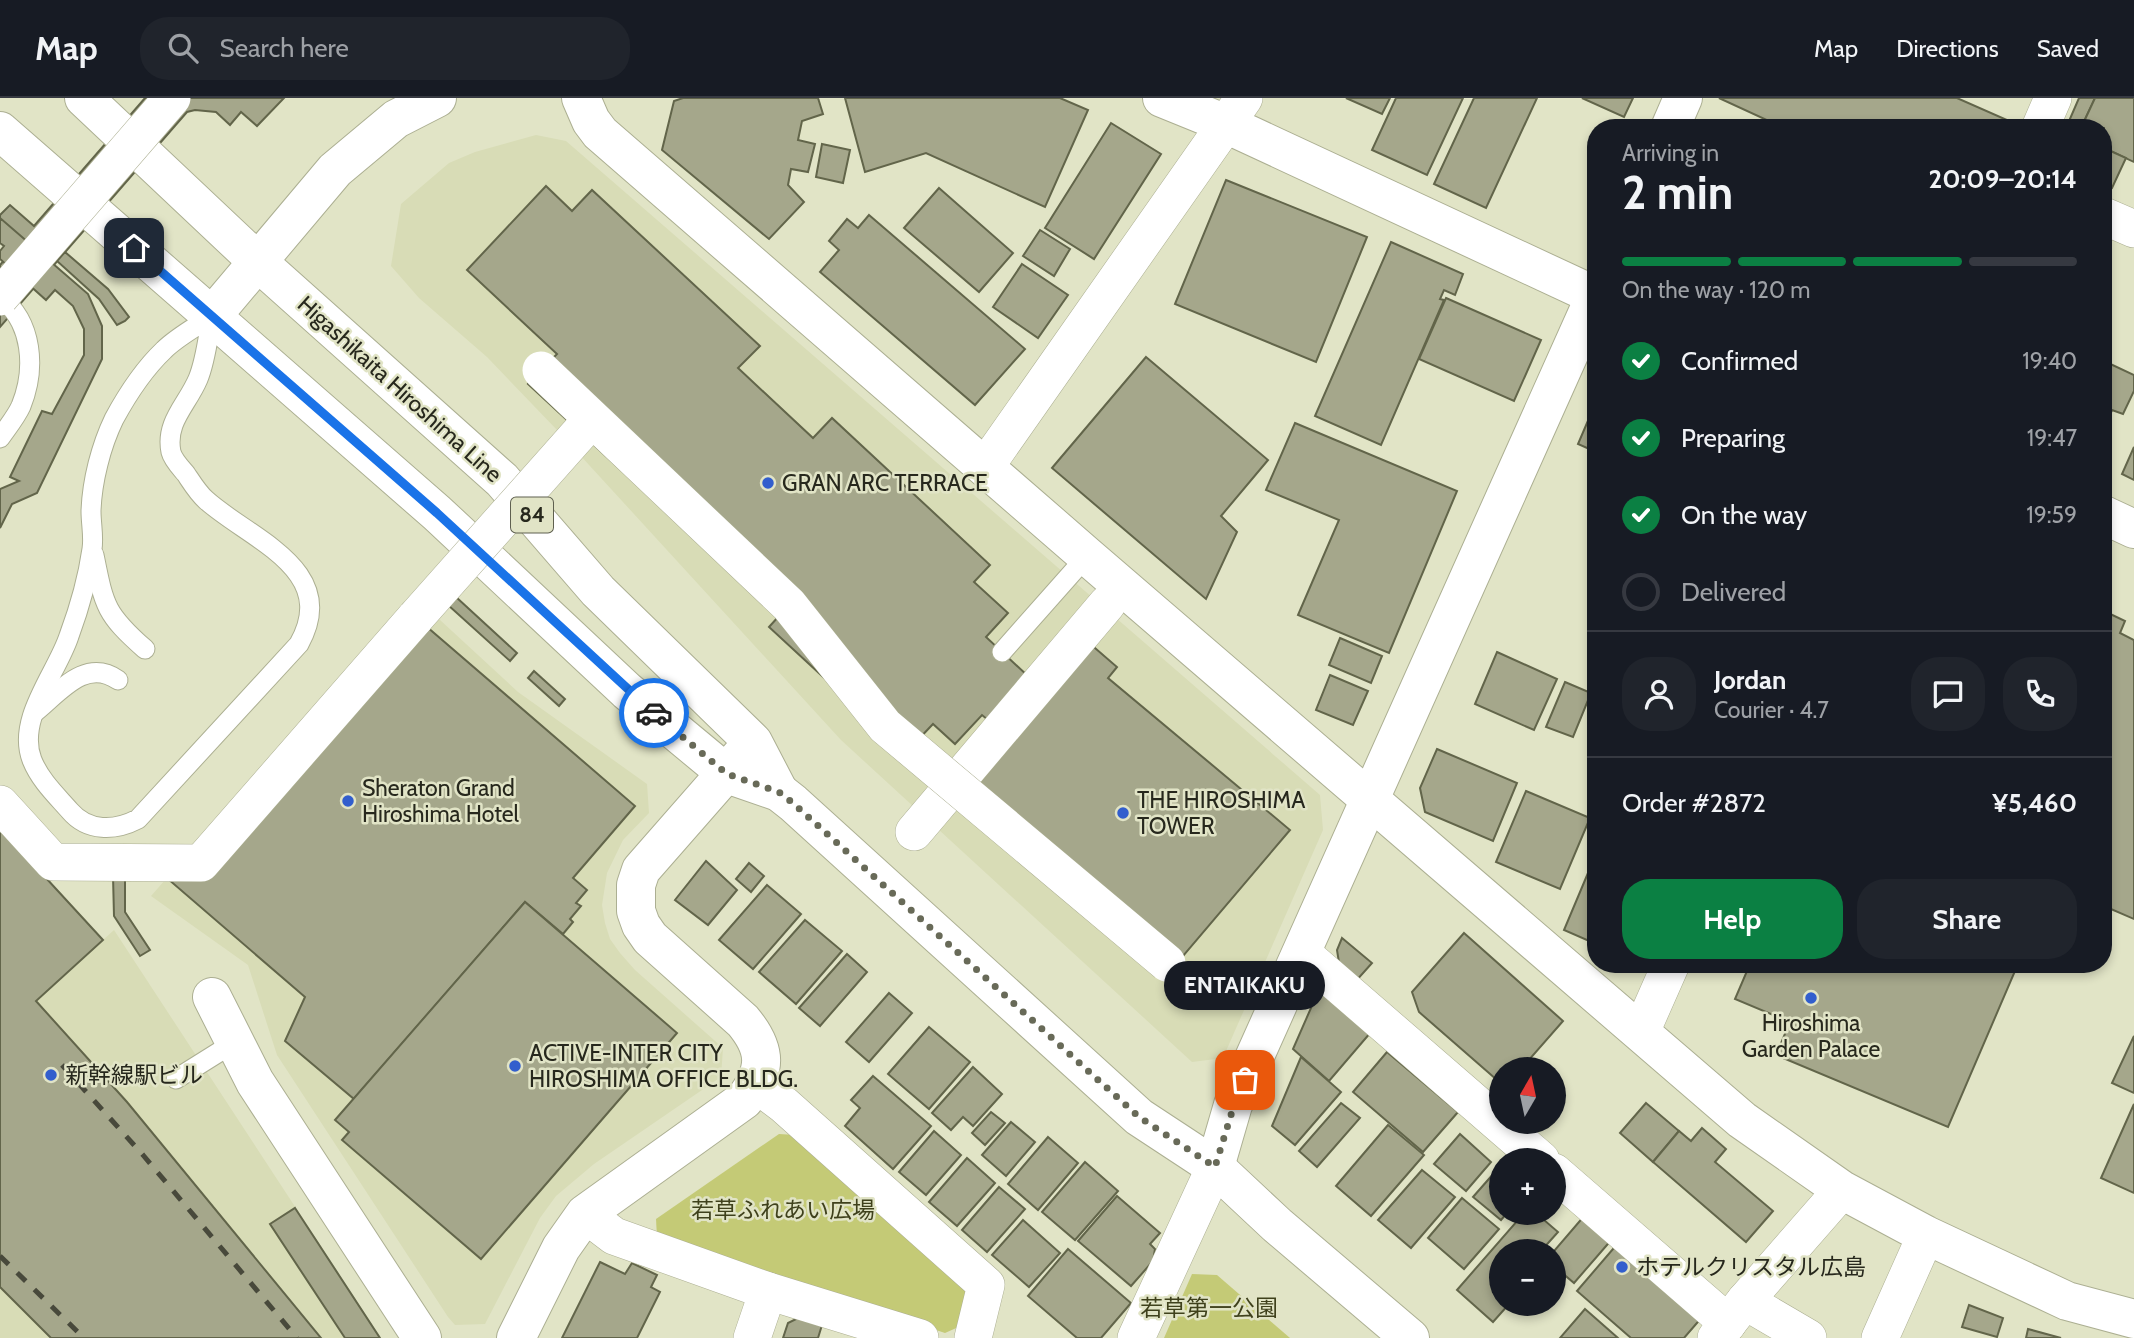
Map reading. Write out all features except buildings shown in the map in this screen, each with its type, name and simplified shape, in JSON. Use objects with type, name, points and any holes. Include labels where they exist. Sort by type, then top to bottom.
[{"type":"street","name":"Higashikaita Hiroshima Line","points":[[84,98],[258,262],[502,480],[598,591],[752,742],[779,792],[1139,1117],[1215,1167],[1277,1225],[1410,1338]]},
{"type":"street","points":[[0,297],[172,98]]},
{"type":"street","points":[[581,98],[591,121],[600,133],[1742,1120],[1842,1190],[1926,1235],[2067,1301],[2134,1319]]},
{"type":"street","points":[[1162,98],[1235,111],[1587,290]]},
{"type":"street","points":[[1674,119],[1683,98]]},
{"type":"street","points":[[2044,119],[2053,98]]},
{"type":"street","points":[[212,316],[335,170],[373,136],[425,100]]},
{"type":"street","points":[[985,467],[1235,111]]},
{"type":"street","name":"Higashikaita Hiroshima Line","points":[[0,131],[437,513],[628,691],[727,774],[779,792]]},
{"type":"street","points":[[2112,219],[2134,229]]},
{"type":"street","points":[[1136,1338],[1215,1167],[1234,1105],[1587,315]]},
{"type":"street","points":[[541,370],[597,415],[789,606],[886,726],[1167,963]]},
{"type":"street","points":[[0,804],[53,862],[119,869],[201,863],[446,596],[597,415]]},
{"type":"street","points":[[2112,519],[2134,529]]},
{"type":"street","points":[[914,832],[1107,604]]},
{"type":"street","points":[[516,1338],[562,1248],[585,1214],[744,1100],[757,1084],[761,1069],[761,1049],[754,1034],[650,938],[636,911],[636,885],[641,870],[752,742]]},
{"type":"street","points":[[1302,953],[1527,1148]]},
{"type":"street","points":[[1641,1032],[1667,973]]},
{"type":"street","points":[[212,996],[255,1082],[422,1338]]},
{"type":"street","points":[[757,1084],[986,1285],[973,1338]]},
{"type":"street","points":[[1566,1182],[1729,1321],[1808,1338]]},
{"type":"street","points":[[1729,1321],[1842,1190]]},
{"type":"street","points":[[585,1214],[614,1236],[768,1291],[920,1338]]},
{"type":"street","points":[[1880,1338],[1926,1235]]},
{"type":"street","points":[[752,1338],[768,1291]]},
{"type":"lane","points":[[0,297],[10,305],[21,322],[28,341],[30,365],[20,408],[0,438]]},
{"type":"lane","points":[[93,547],[69,637],[44,687],[34,713],[29,739],[31,758],[41,778],[78,820],[99,828],[120,827],[138,819],[299,644],[306,632],[309,598],[296,570],[283,556],[205,499],[171,455],[170,437],[176,414],[190,396],[199,377],[212,316]]},
{"type":"lane","points":[[145,649],[113,618],[105,603],[93,547],[91,510],[97,468],[113,421],[129,394],[165,348],[212,316]]},
{"type":"lane","points":[[1002,652],[1087,556]]},
{"type":"lane","points":[[34,713],[78,676],[98,673],[111,675],[118,680]]},
{"type":"lane","points":[[176,1079],[235,1042]]},
{"type":"shaded area","points":[[536,135],[566,141],[1320,795],[1323,830],[1223,1058],[1192,1062],[841,740],[557,430],[487,357],[419,298],[391,266],[401,204],[449,163],[475,152]]},
{"type":"shaded area","points":[[414,596],[518,692],[647,784],[649,813],[623,840],[607,873],[602,905],[605,923],[610,939],[635,970],[723,1048],[721,1077],[594,1164],[556,1196],[540,1218],[485,1324],[455,1325],[448,1317],[277,1055],[248,965],[151,896]]},
{"type":"shaded area","name":"新幹線駅ビル","points":[[0,828],[103,940],[114,930],[381,1338],[0,1338]]},
{"type":"green space","name":"若草ふれあい広場","points":[[779,1134],[795,1135],[965,1281],[971,1298],[963,1325],[945,1333],[657,1237],[656,1219]]},
{"type":"green space","name":"若草第一公園","points":[[1192,1274],[1217,1275],[1290,1338],[1164,1338]]},
{"type":"railway","points":[[62,1065],[143,1155],[297,1338]]},
{"type":"railway","points":[[0,1256],[84,1338]]},
{"type":"way so far","points":[[654,713],[727,774],[779,792],[793,803],[1139,1117],[1215,1167],[1234,1105],[1245,1080]]},
{"type":"place","name":"GRAN ARC TERRACE","points":[[768,483]]},
{"type":"place","name":"Sheraton Grand Hiroshima Hotel","points":[[348,801]]},
{"type":"place","name":"THE HIROSHIMA TOWER","points":[[1123,813]]},
{"type":"place","name":"Hiroshima Garden Palace","points":[[1811,998]]},
{"type":"place","name":"ACTIVE-INTER CITY HIROSHIMA OFFICE BLDG.","points":[[515,1066]]},
{"type":"place","name":"新幹線駅ビル","points":[[51,1075]]},
{"type":"place","name":"ENTAIKAKU","points":[[1245,1080]]},
{"type":"place","name":"ホテルクリスタル広島","points":[[1622,1267]]},
{"type":"route","points":[[134,248],[437,513],[654,713]]}]
